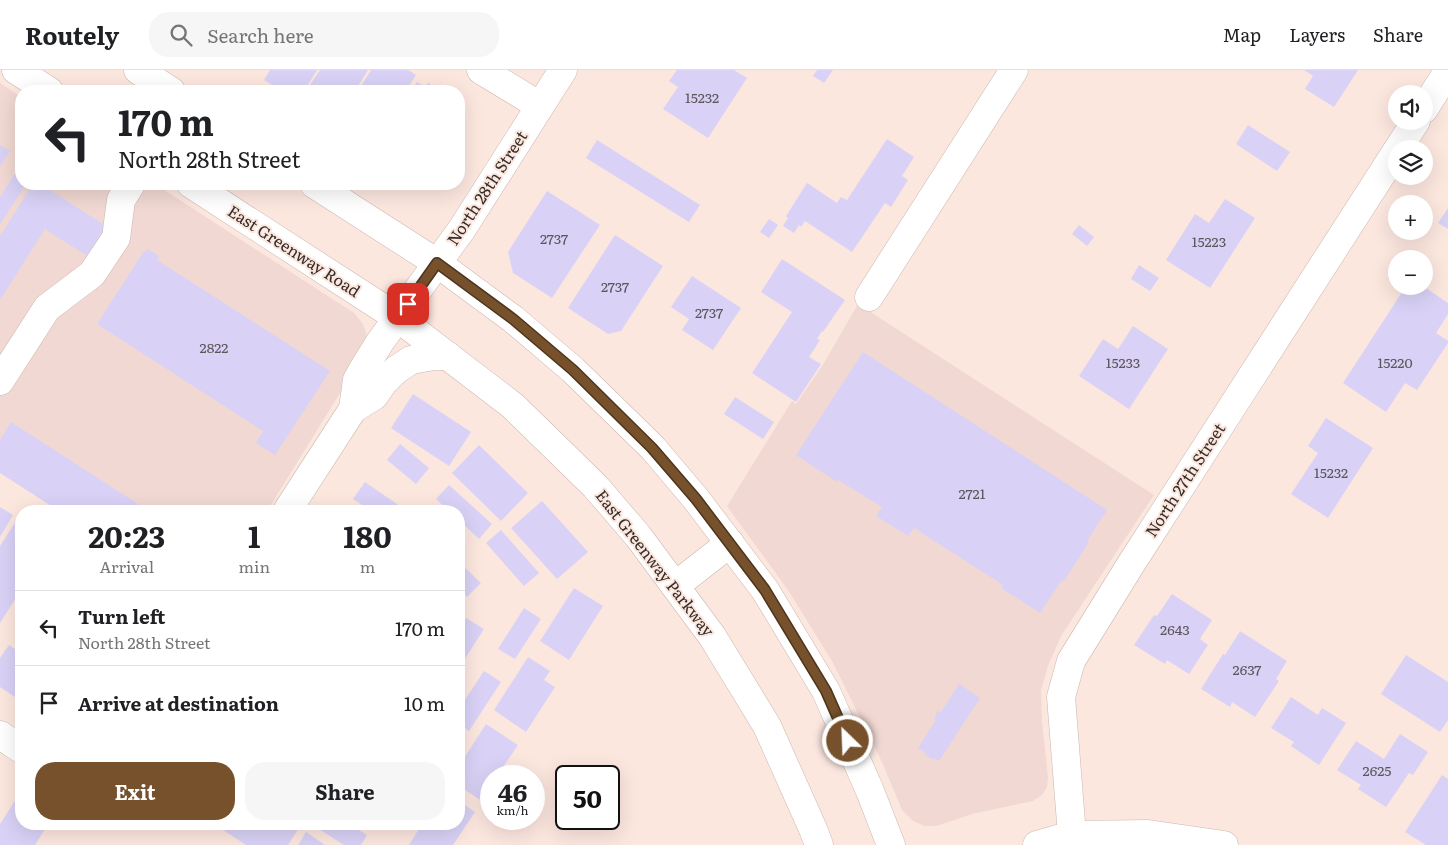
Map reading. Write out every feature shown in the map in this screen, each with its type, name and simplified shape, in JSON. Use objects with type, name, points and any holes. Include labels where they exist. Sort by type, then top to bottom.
[{"type":"main road","points":[[16,70],[40,85]]},
{"type":"main road","points":[[138,70],[162,85]]},
{"type":"main road","points":[[481,70],[540,106]]},
{"type":"main road","name":"North 28th Street","points":[[291,505],[353,409],[357,380],[380,342],[462,229],[563,70]]},
{"type":"main road","points":[[869,297],[1014,70]]},
{"type":"main road","points":[[1433,95],[1448,71]]},
{"type":"main road","name":"North 27th Street","points":[[1072,835],[1061,697],[1071,661],[1136,556],[1388,164]]},
{"type":"main road","points":[[0,380],[47,308],[92,274],[116,238],[120,200],[127,190]]},
{"type":"main road","name":"East Greenway Road","points":[[200,190],[398,318]]},
{"type":"main road","points":[[323,190],[437,263],[513,319],[573,370],[652,448],[696,499],[765,590],[826,691],[870,791],[891,845]]},
{"type":"main road","name":"East Greenway Parkway","points":[[398,318],[513,406],[595,486],[638,536],[712,636],[767,726],[819,845]]},
{"type":"main road","name":"North 28th Street","points":[[353,409],[374,396],[383,383],[396,370],[411,360],[434,356],[448,356]]},
{"type":"main road","points":[[674,586],[730,543]]},
{"type":"main road","points":[[0,735],[15,745]]},
{"type":"main road","points":[[1037,845],[1072,835],[1124,840],[1148,834],[1224,845]]},
{"type":"shaded area","points":[[0,83],[15,93],[15,190],[164,190],[354,313],[363,324],[367,336],[367,346],[363,356],[271,505],[52,505],[0,472]]},
{"type":"shaded area","points":[[858,304],[1154,495],[1061,636],[1048,666],[1041,690],[1048,778],[1047,787],[1042,795],[1033,801],[972,814],[937,826],[925,826],[913,821],[902,810],[882,762],[832,661],[788,590],[727,506],[792,401],[796,404],[824,363]]},
{"type":"building","points":[[270,70],[317,70],[308,85],[272,85],[264,80]]},
{"type":"building","points":[[320,70],[368,70],[359,85],[310,85]]},
{"type":"building","points":[[371,70],[408,70],[416,75],[410,85],[362,85]]},
{"type":"building","points":[[677,70],[734,70],[747,78],[708,138],[663,109],[678,87],[669,81]]},
{"type":"building","points":[[817,70],[833,70],[824,83],[813,76]]},
{"type":"building","points":[[1304,70],[1358,70],[1334,107],[1305,89],[1313,76]]},
{"type":"building","points":[[1248,125],[1290,152],[1277,171],[1236,144]]},
{"type":"building","points":[[887,139],[914,157],[902,176],[908,180],[891,207],[885,203],[852,252],[805,221],[801,227],[799,225],[794,233],[783,226],[788,218],[786,216],[807,183],[837,203],[841,197],[847,200]]},
{"type":"building","points":[[597,140],[700,205],[689,222],[586,158]]},
{"type":"building","points":[[0,145],[10,151],[0,166]]},
{"type":"building","points":[[15,173],[15,190],[22,190],[0,224],[0,197]]},
{"type":"building","points":[[29,190],[49,190],[108,227],[89,257],[45,229],[0,300],[0,236]]},
{"type":"building","points":[[547,191],[600,225],[552,298],[513,273],[508,252]]},
{"type":"building","points":[[1225,199],[1255,218],[1210,288],[1166,260],[1195,214],[1209,223]]},
{"type":"building","points":[[1448,208],[1448,229],[1438,223]]},
{"type":"building","points":[[769,219],[778,225],[769,238],[760,232]]},
{"type":"building","points":[[1079,225],[1094,237],[1087,246],[1072,234]]},
{"type":"building","points":[[615,235],[663,266],[621,331],[608,334],[568,308]]},
{"type":"building","points":[[148,249],[159,256],[157,260],[330,371],[275,455],[256,443],[263,431],[97,324],[144,251]]},
{"type":"building","points":[[782,259],[845,300],[817,339],[820,340],[809,357],[821,364],[796,402],[752,373],[792,312],[761,292]]},
{"type":"building","points":[[1139,265],[1159,278],[1150,291],[1131,279]]},
{"type":"building","points":[[692,276],[741,308],[713,350],[682,330],[689,319],[671,307]]},
{"type":"building","points":[[1433,293],[1448,303],[1448,314],[1436,333],[1448,341],[1448,343],[1417,390],[1405,383],[1386,412],[1343,383],[1400,295],[1433,295]]},
{"type":"building","points":[[1133,326],[1168,349],[1129,409],[1079,376],[1103,339],[1118,349]]},
{"type":"building","points":[[863,352],[1107,510],[1064,581],[1062,580],[1040,613],[1001,588],[1003,585],[914,528],[908,536],[876,516],[882,507],[838,480],[837,482],[796,455]]},
{"type":"building","points":[[413,394],[471,432],[449,466],[391,428]]},
{"type":"building","points":[[735,397],[774,422],[763,439],[724,414]]},
{"type":"building","points":[[1326,418],[1373,448],[1328,518],[1291,494],[1318,453],[1308,446]]},
{"type":"building","points":[[11,422],[140,505],[50,505],[0,473],[0,440]]},
{"type":"building","points":[[400,444],[429,468],[416,484],[387,460]]},
{"type":"building","points":[[479,445],[528,493],[501,521],[452,473]]},
{"type":"building","points":[[365,482],[398,505],[362,505],[353,499]]},
{"type":"building","points":[[449,485],[492,524],[479,539],[465,526],[465,505],[442,505],[436,499]]},
{"type":"building","points":[[542,501],[588,552],[557,579],[511,528]]},
{"type":"building","points":[[0,507],[13,515],[0,537]]},
{"type":"building","points":[[15,522],[15,599],[0,623],[0,546]]},
{"type":"building","points":[[501,530],[539,573],[524,586],[486,543]]},
{"type":"building","points":[[465,568],[481,583],[467,597],[465,595]]},
{"type":"building","points":[[574,588],[603,606],[569,660],[540,641]]},
{"type":"building","points":[[1172,594],[1212,620],[1200,639],[1208,645],[1189,674],[1167,660],[1165,664],[1134,645],[1154,615],[1157,616]]},
{"type":"building","points":[[524,608],[541,619],[515,659],[498,649]]},
{"type":"building","points":[[466,618],[484,629],[465,659]]},
{"type":"building","points":[[1240,631],[1287,661],[1276,679],[1279,681],[1255,717],[1232,702],[1230,707],[1201,689]]},
{"type":"building","points":[[9,645],[15,649],[15,697],[0,687],[0,658]]},
{"type":"building","points":[[1406,655],[1448,682],[1448,720],[1440,732],[1381,694]]},
{"type":"building","points":[[528,657],[550,671],[544,680],[555,687],[526,732],[494,710]]},
{"type":"building","points":[[484,671],[501,682],[469,731],[465,728],[465,700]]},
{"type":"building","points":[[959,684],[980,698],[939,761],[934,758],[932,759],[918,748],[936,720],[934,718],[938,711],[941,712]]},
{"type":"building","points":[[1291,697],[1318,715],[1322,708],[1346,723],[1319,765],[1291,746],[1294,742],[1271,728]]},
{"type":"building","points":[[486,724],[518,745],[504,765],[480,765],[480,800],[465,790],[465,757]]},
{"type":"building","points":[[1400,734],[1428,752],[1413,775],[1409,773],[1386,807],[1358,789],[1361,785],[1337,770],[1356,741],[1384,759]]},
{"type":"building","points":[[1442,775],[1448,779],[1448,845],[1426,845],[1405,832]]},
{"type":"building","points":[[15,801],[15,830],[44,830],[35,845],[0,845],[0,824]]},
{"type":"building","points":[[465,805],[475,812],[465,827]]},
{"type":"building","points":[[223,830],[298,830],[288,845],[246,845]]},
{"type":"building","points":[[320,830],[359,830],[367,835],[361,845],[344,845]]},
{"type":"building","points":[[418,830],[463,830],[453,845],[409,845]]},
{"type":"building","points":[[306,832],[325,845],[298,845]]},
{"type":"route","points":[[408,304],[437,263],[513,319],[573,370],[652,448],[696,499],[765,590],[826,691],[848,741]]}]
